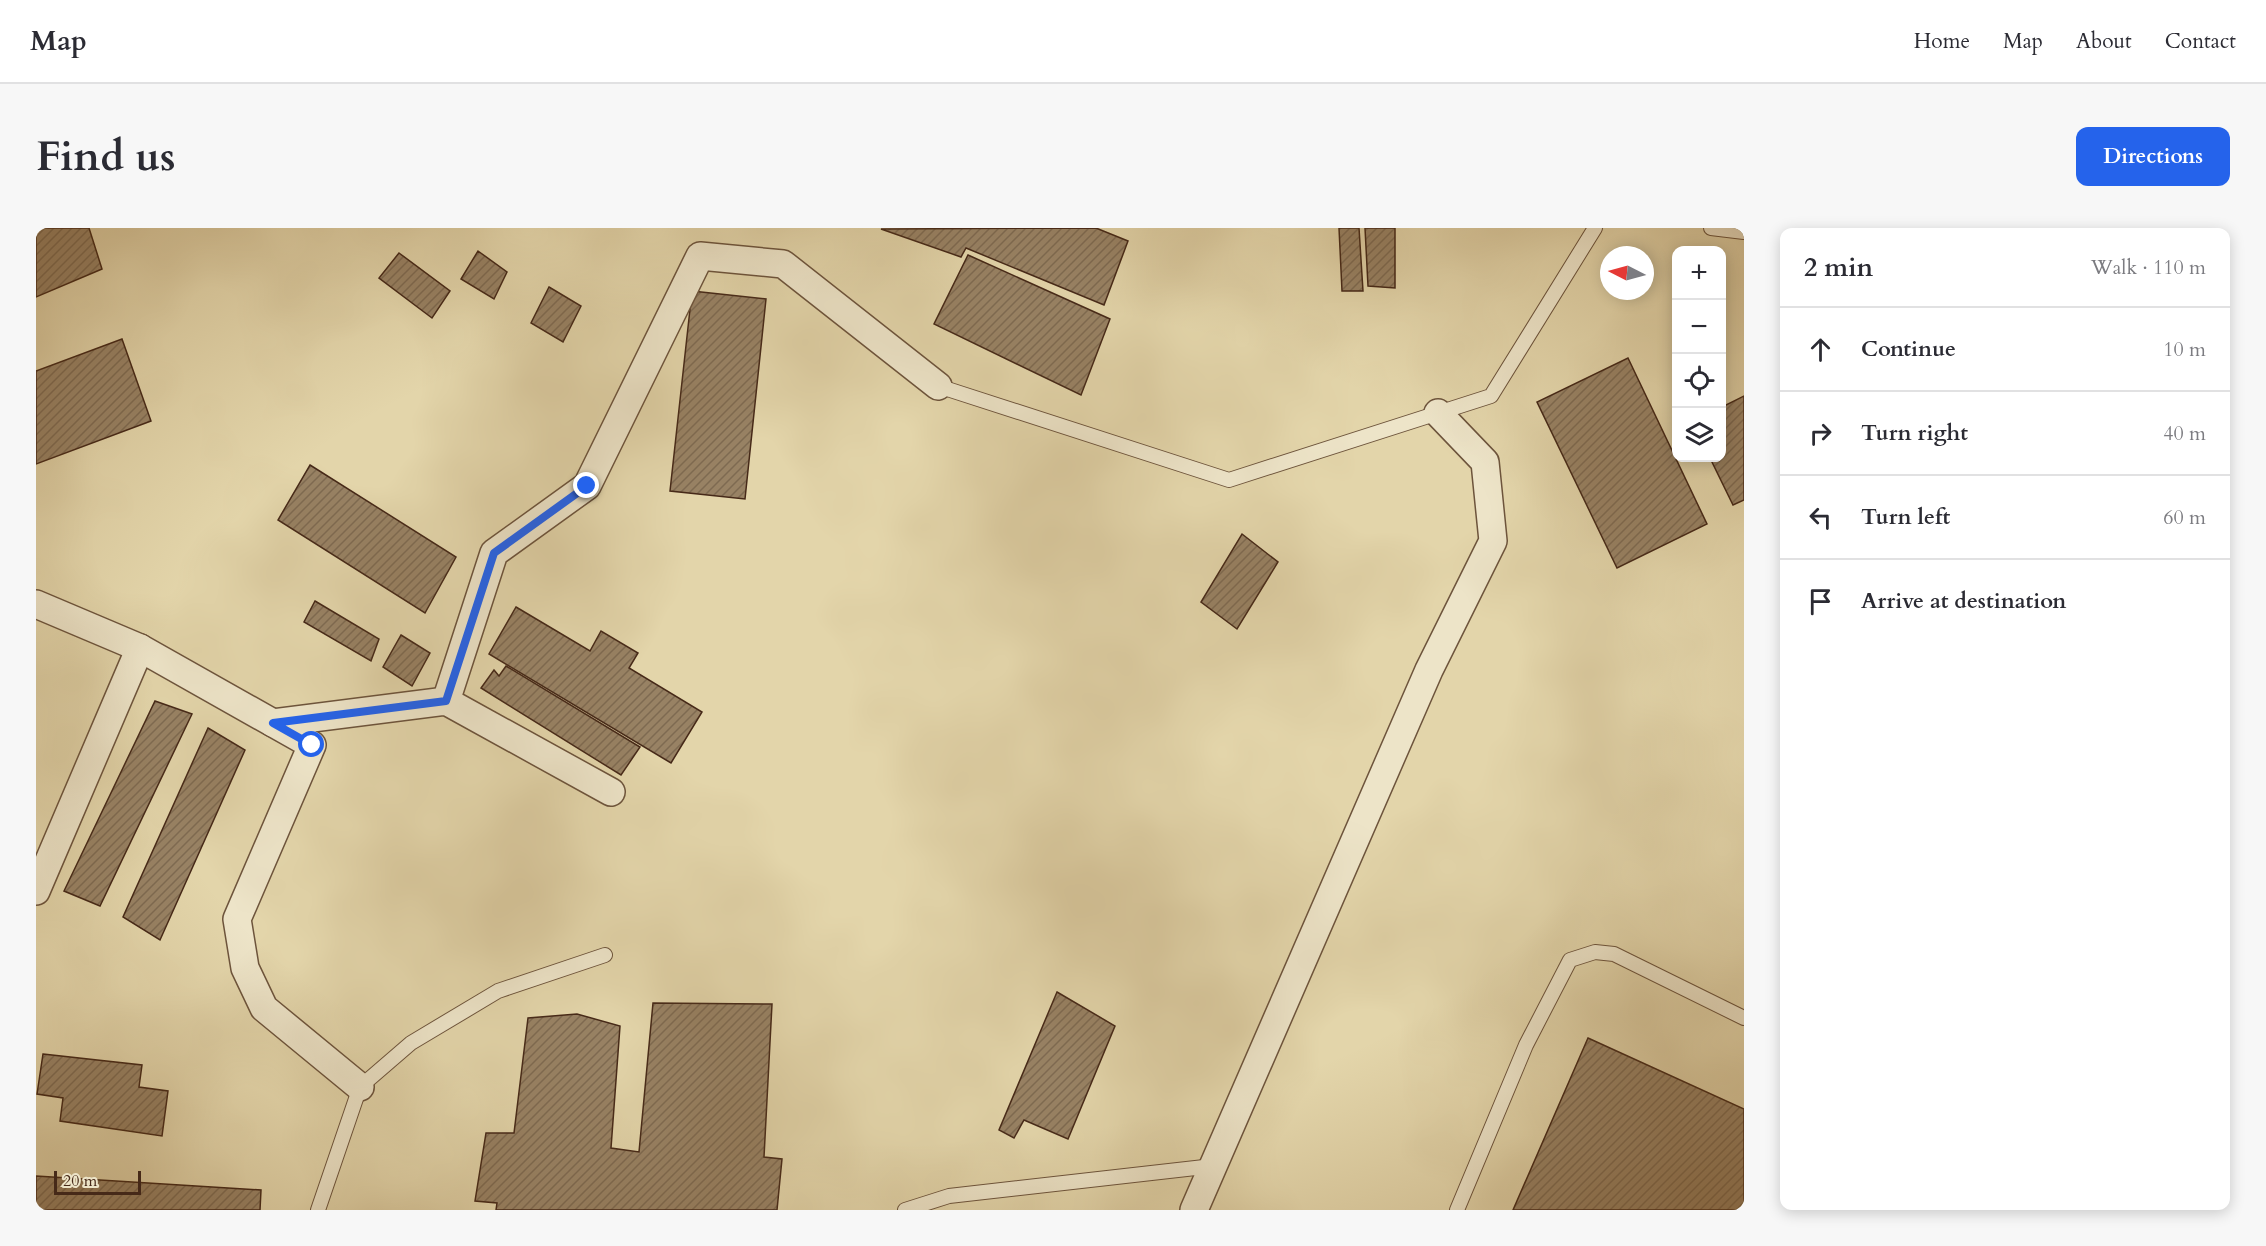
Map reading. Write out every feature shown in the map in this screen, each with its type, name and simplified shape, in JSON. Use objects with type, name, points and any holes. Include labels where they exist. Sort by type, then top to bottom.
[{"type":"street","points":[[446,701],[494,553],[587,486],[700,256],[783,264],[938,386]]},
{"type":"street","points":[[1194,1210],[1429,670],[1492,541],[1485,462],[1438,413]]},
{"type":"street","points":[[36,604],[140,648],[312,745],[237,919],[245,968],[264,1008],[360,1087]]},
{"type":"street","points":[[36,891],[140,648]]},
{"type":"street","points":[[273,723],[446,701],[611,792]]},
{"type":"lane","points":[[938,386],[1229,480],[1491,396],[1595,228]]},
{"type":"lane","points":[[1711,228],[1744,232]]},
{"type":"lane","points":[[1457,1210],[1526,1045],[1570,960],[1594,952],[1614,954],[1744,1018]]},
{"type":"lane","points":[[318,1210],[360,1087],[411,1043],[498,991],[605,955]]},
{"type":"lane","points":[[905,1210],[949,1196],[1214,1166]]},
{"type":"building","points":[[36,228],[89,228],[102,269],[36,297]]},
{"type":"building","points":[[1096,228],[1128,241],[1104,305],[966,248],[961,257],[881,229]]},
{"type":"building","points":[[1339,228],[1359,228],[1363,291],[1342,291]]},
{"type":"building","points":[[1365,228],[1395,228],[1395,288],[1368,286]]},
{"type":"building","points":[[478,251],[507,272],[494,299],[461,279]]},
{"type":"building","points":[[399,253],[450,291],[432,318],[379,278]]},
{"type":"building","points":[[968,255],[1110,319],[1081,395],[934,324]]},
{"type":"building","points":[[549,287],[581,306],[563,342],[531,323]]},
{"type":"building","points":[[692,291],[766,299],[745,499],[670,491]]},
{"type":"building","points":[[122,339],[151,421],[36,464],[36,371]]},
{"type":"building","points":[[1628,358],[1672,450],[1672,462],[1677,462],[1707,524],[1617,568],[1537,402]]},
{"type":"building","points":[[1744,396],[1744,500],[1733,505],[1712,462],[1726,462],[1726,405]]},
{"type":"building","points":[[310,465],[456,557],[425,613],[278,520]]},
{"type":"building","points":[[1242,534],[1278,562],[1237,629],[1201,602]]},
{"type":"building","points":[[315,601],[379,639],[371,661],[304,622]]},
{"type":"building","points":[[516,607],[590,651],[601,631],[638,653],[629,668],[702,712],[671,763],[489,654]]},
{"type":"building","points":[[401,635],[430,653],[412,686],[383,667]]},
{"type":"building","points":[[506,666],[640,747],[621,775],[481,688],[494,670],[499,676]]},
{"type":"building","points":[[155,701],[192,714],[100,906],[64,891]]},
{"type":"building","points":[[208,728],[245,750],[160,940],[123,917]]},
{"type":"building","points":[[1057,992],[1115,1026],[1068,1139],[1024,1120],[1014,1138],[999,1130]]},
{"type":"building","points":[[653,1003],[772,1004],[764,1157],[782,1159],[777,1210],[496,1210],[497,1203],[475,1201],[486,1133],[514,1133],[528,1018],[577,1014],[620,1026],[611,1148],[639,1152]]},
{"type":"building","points":[[1588,1038],[1744,1109],[1744,1210],[1513,1210]]},
{"type":"building","points":[[43,1054],[142,1065],[139,1087],[168,1091],[162,1136],[60,1121],[63,1098],[37,1094]]},
{"type":"building","points":[[36,1176],[261,1190],[260,1210],[36,1210]]},
{"type":"route","points":[[312,745],[273,723],[446,701],[494,553],[587,486]]}]
